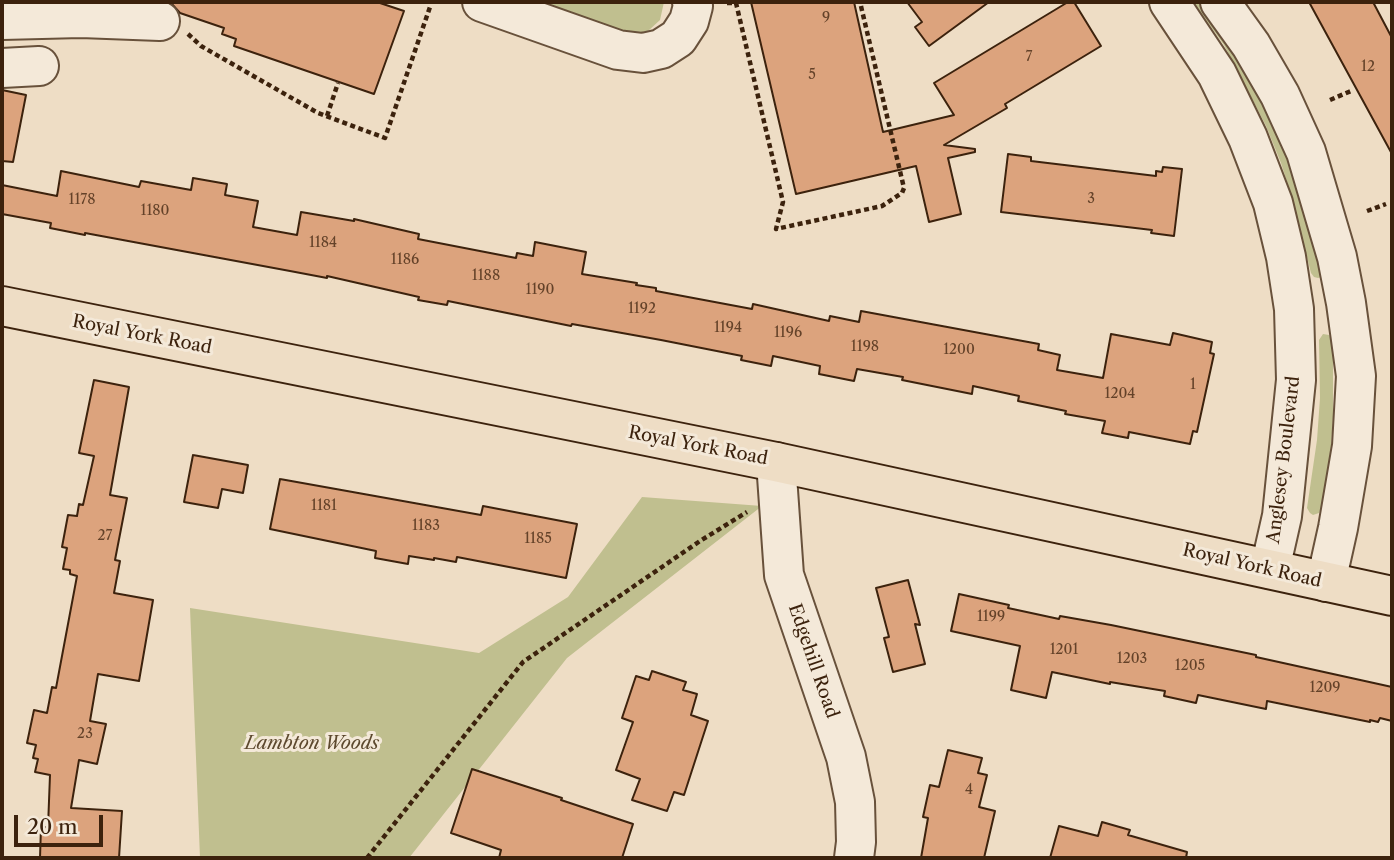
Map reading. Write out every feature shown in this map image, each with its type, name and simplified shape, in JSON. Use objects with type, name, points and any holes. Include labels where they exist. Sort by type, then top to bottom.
[{"type":"main road","name":"Royal York Road","points":[[2,309],[776,462],[1392,596]]},
{"type":"street","points":[[482,2],[618,50],[643,52],[662,49],[678,38],[689,21],[693,6],[707,2]]},
{"type":"street","name":"Anglesey Boulevard","points":[[1169,2],[1217,74],[1248,138],[1273,203],[1286,257],[1294,309],[1295,393],[1282,516],[1270,569]]},
{"type":"street","points":[[1220,2],[1251,45],[1280,95],[1306,152],[1337,257],[1346,303],[1356,376],[1352,446],[1326,582]]},
{"type":"street","points":[[22,13],[171,26]]},
{"type":"street","points":[[2,68],[39,66]]},
{"type":"street","points":[[1294,309],[1346,303]]},
{"type":"street","name":"Edgehill Road","points":[[776,462],[784,575],[846,757],[855,802],[854,858]]},
{"type":"path","points":[[707,2],[736,3],[783,202],[776,229],[882,206],[902,193],[904,188],[860,2]]},
{"type":"path","points":[[171,26],[318,113],[385,138],[430,7]]},
{"type":"path","points":[[327,116],[338,83]]},
{"type":"path","points":[[1330,100],[1351,91]]},
{"type":"path","points":[[1367,211],[1386,204]]},
{"type":"path","points":[[367,858],[523,662],[750,510]]},
{"type":"green space","points":[[534,2],[664,2],[660,20],[647,32],[631,33]]},
{"type":"green space","points":[[1193,2],[1210,2],[1235,38],[1308,204],[1322,277],[1314,277],[1311,273],[1292,198],[1266,126],[1224,45]]},
{"type":"green space","points":[[1323,334],[1329,335],[1333,342],[1333,418],[1323,505],[1319,513],[1313,515],[1307,508],[1317,440],[1320,398],[1319,340]]},
{"type":"green space","name":"Lambton Woods","points":[[642,497],[762,506],[567,658],[409,858],[200,858],[190,608],[479,653],[568,597]]},
{"type":"building","points":[[170,2],[377,2],[404,11],[374,94],[234,46],[236,39],[222,34],[224,28],[180,13]]},
{"type":"building","points":[[751,2],[854,2],[883,132],[954,115],[934,83],[1068,2],[1074,2],[1101,46],[1005,104],[1007,108],[944,145],[975,149],[975,152],[948,158],[961,214],[929,222],[916,166],[796,194]]},
{"type":"building","points":[[907,2],[989,2],[929,46],[915,27],[922,22]]},
{"type":"building","points":[[1309,2],[1373,2],[1392,38],[1392,154]]},
{"type":"building","points":[[2,90],[26,95],[13,162],[2,161]]},
{"type":"building","points":[[1008,154],[1031,157],[1031,161],[1156,176],[1156,171],[1162,172],[1163,167],[1182,169],[1174,236],[1151,233],[1152,230],[1001,212]]},
{"type":"building","points":[[61,171],[139,187],[141,181],[191,190],[193,178],[227,184],[225,195],[258,201],[253,227],[297,235],[301,212],[354,219],[419,234],[418,239],[516,258],[517,253],[533,256],[535,242],[586,252],[582,274],[637,283],[636,285],[656,288],[656,291],[752,309],[753,304],[829,321],[830,316],[859,322],[861,311],[1039,344],[1038,350],[1060,355],[1057,370],[1103,378],[1111,334],[1170,345],[1173,333],[1212,342],[1210,353],[1214,354],[1197,432],[1193,431],[1190,444],[1129,432],[1128,438],[1102,433],[1105,421],[1065,414],[1066,411],[1018,401],[1019,396],[973,386],[972,394],[857,369],[854,381],[819,374],[820,366],[773,356],[771,366],[741,360],[742,356],[661,340],[572,324],[571,326],[448,301],[447,305],[418,300],[419,297],[327,276],[85,235],[50,228],[51,223],[2,214],[2,185],[57,196]]},
{"type":"building","points":[[94,380],[129,387],[110,495],[127,498],[115,560],[120,561],[114,593],[153,600],[139,681],[98,674],[90,721],[106,724],[97,764],[79,760],[71,808],[122,811],[119,858],[40,858],[41,827],[48,827],[50,775],[35,772],[38,759],[33,758],[36,745],[27,743],[34,710],[47,713],[52,687],[56,688],[77,576],[70,574],[70,570],[63,569],[67,548],[62,547],[68,515],[77,516],[79,504],[83,505],[94,456],[79,453]]},
{"type":"building","points":[[193,455],[248,465],[243,493],[222,489],[218,508],[184,502]]},
{"type":"building","points":[[280,479],[481,515],[483,506],[577,524],[566,578],[457,557],[456,562],[409,556],[408,564],[375,558],[376,551],[270,529]]},
{"type":"building","points":[[908,580],[920,625],[915,624],[925,664],[893,672],[884,638],[889,637],[876,588]]},
{"type":"building","points":[[959,594],[1059,619],[1060,616],[1111,625],[1392,687],[1392,721],[1380,718],[1378,722],[1370,722],[1267,701],[1266,709],[1198,695],[1196,703],[1164,696],[1165,691],[1110,684],[1052,672],[1046,698],[1011,690],[1020,646],[951,631]]},
{"type":"building","points":[[652,671],[686,682],[683,690],[697,694],[691,715],[708,721],[684,795],[674,792],[667,811],[632,800],[640,779],[616,770],[633,722],[622,718],[636,676],[649,680]]},
{"type":"building","points":[[948,750],[982,758],[978,773],[987,775],[979,807],[995,811],[984,858],[921,858],[928,818],[923,817],[930,785],[939,787]]},
{"type":"building","points":[[472,769],[633,824],[622,858],[499,858],[501,850],[451,833]]},
{"type":"building","points":[[1102,822],[1130,830],[1128,835],[1187,852],[1186,858],[1050,858],[1059,826],[1098,836]]}]
